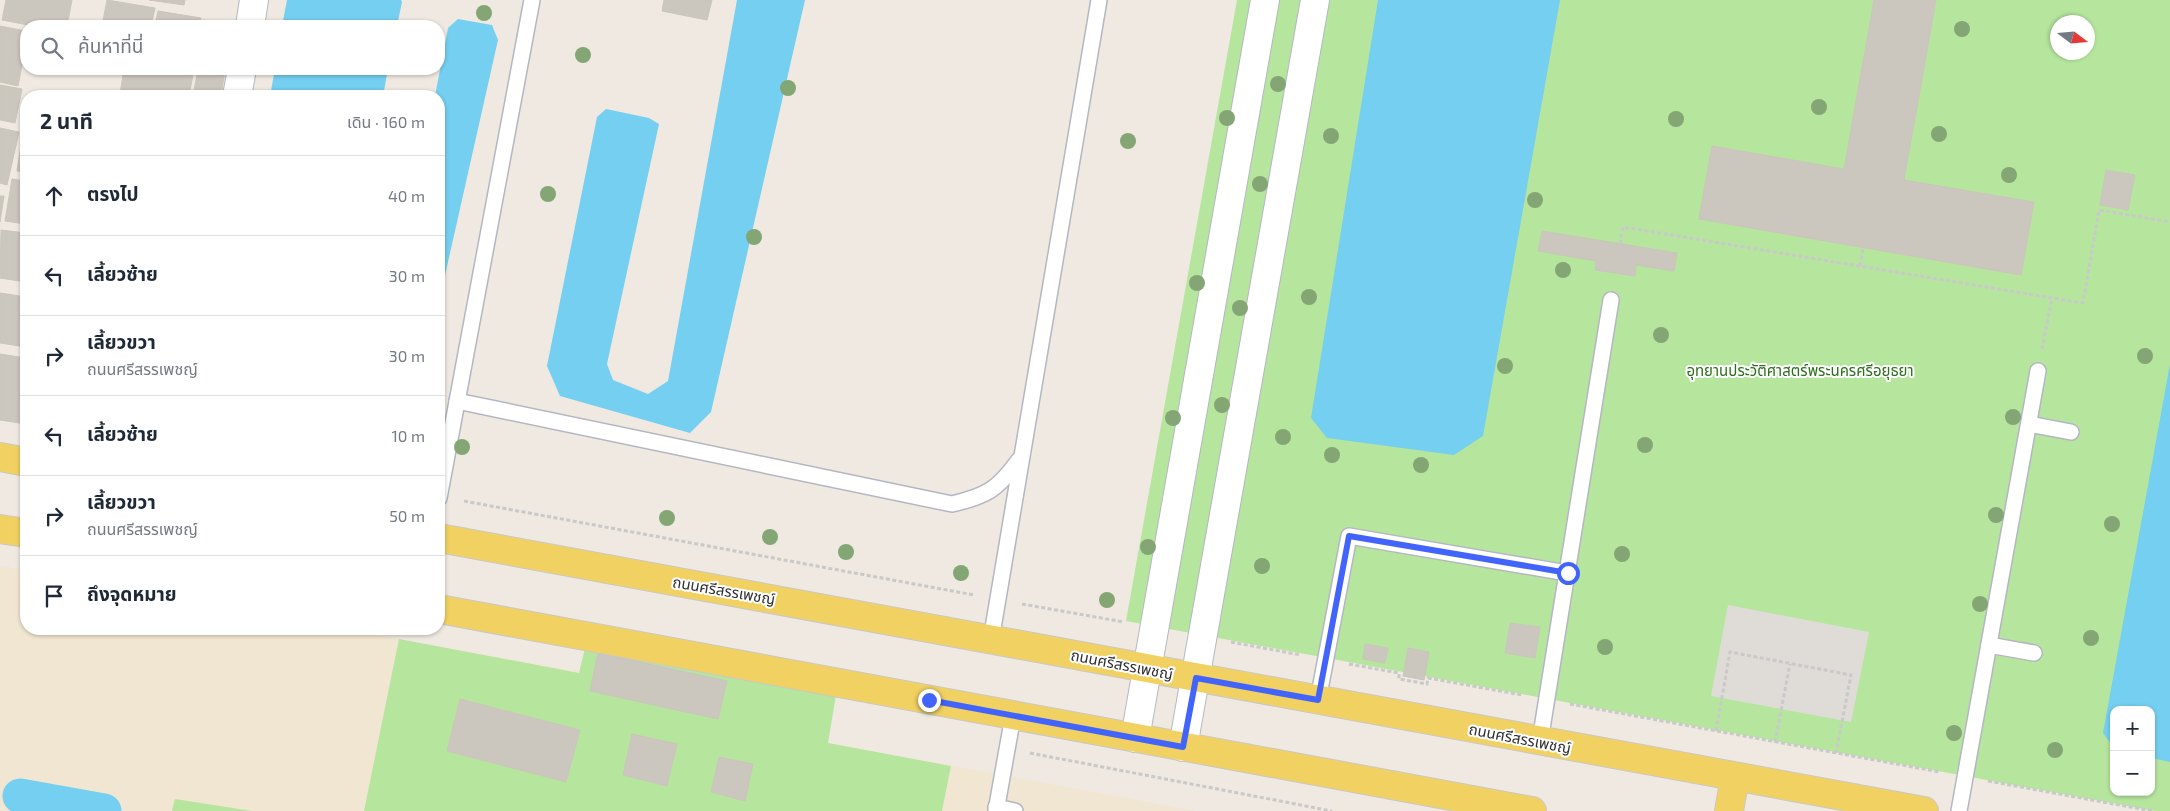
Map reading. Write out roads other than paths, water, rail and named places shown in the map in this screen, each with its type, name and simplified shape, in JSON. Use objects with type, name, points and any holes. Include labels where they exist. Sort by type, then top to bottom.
[{"type":"main road","points":[[0,457],[20,461]]},
{"type":"main road","points":[[0,528],[20,532]]},
{"type":"main road","name":"ถนนศรีสรรเพชญ์","points":[[445,539],[1734,777],[1827,802],[1924,811]]},
{"type":"main road","points":[[445,610],[1532,811]]},
{"type":"main road","points":[[1729,811],[1734,777]]},
{"type":"street","points":[[251,20],[254,0]]},
{"type":"street","points":[[1135,738],[1265,0]]},
{"type":"street","points":[[1183,747],[1315,0]]},
{"type":"street","points":[[238,90],[241,75]]},
{"type":"lane","points":[[445,465],[532,0]]},
{"type":"lane","points":[[991,640],[1099,0]]},
{"type":"lane","points":[[1540,741],[1611,300]]},
{"type":"lane","points":[[1959,811],[2038,371]]},
{"type":"lane","points":[[457,400],[952,504],[979,498],[1004,481],[1021,457]]},
{"type":"lane","points":[[2028,424],[2071,432]]},
{"type":"lane","points":[[1318,700],[1349,536],[1568,573]]},
{"type":"lane","points":[[1989,645],[2034,653]]},
{"type":"lane","points":[[1013,716],[996,809],[1015,811]]},
{"type":"water","points":[[287,0],[401,0],[402,2],[398,20],[283,20]]},
{"type":"water","points":[[737,0],[805,0],[711,412],[690,433],[560,396],[547,366],[597,117],[606,109],[649,118],[659,124],[607,364],[613,380],[648,394],[668,381]]},
{"type":"water","points":[[1378,0],[1560,0],[1483,436],[1454,455],[1327,438],[1311,418]]},
{"type":"water","points":[[458,19],[492,25],[498,40],[445,275],[445,90],[436,90],[439,75],[445,75],[445,44],[448,28]]},
{"type":"water","points":[[274,75],[387,75],[384,90],[271,90]]},
{"type":"water","points":[[2170,364],[2170,762],[2155,759],[2155,706],[2110,706],[2110,743],[2103,733]]},
{"type":"waterway","points":[[20,796],[104,811]]},
{"type":"park label","name":"อุทยานประวัติศาสตร์พระนครศรีอยุธยา","points":[[1800,370]]}]
